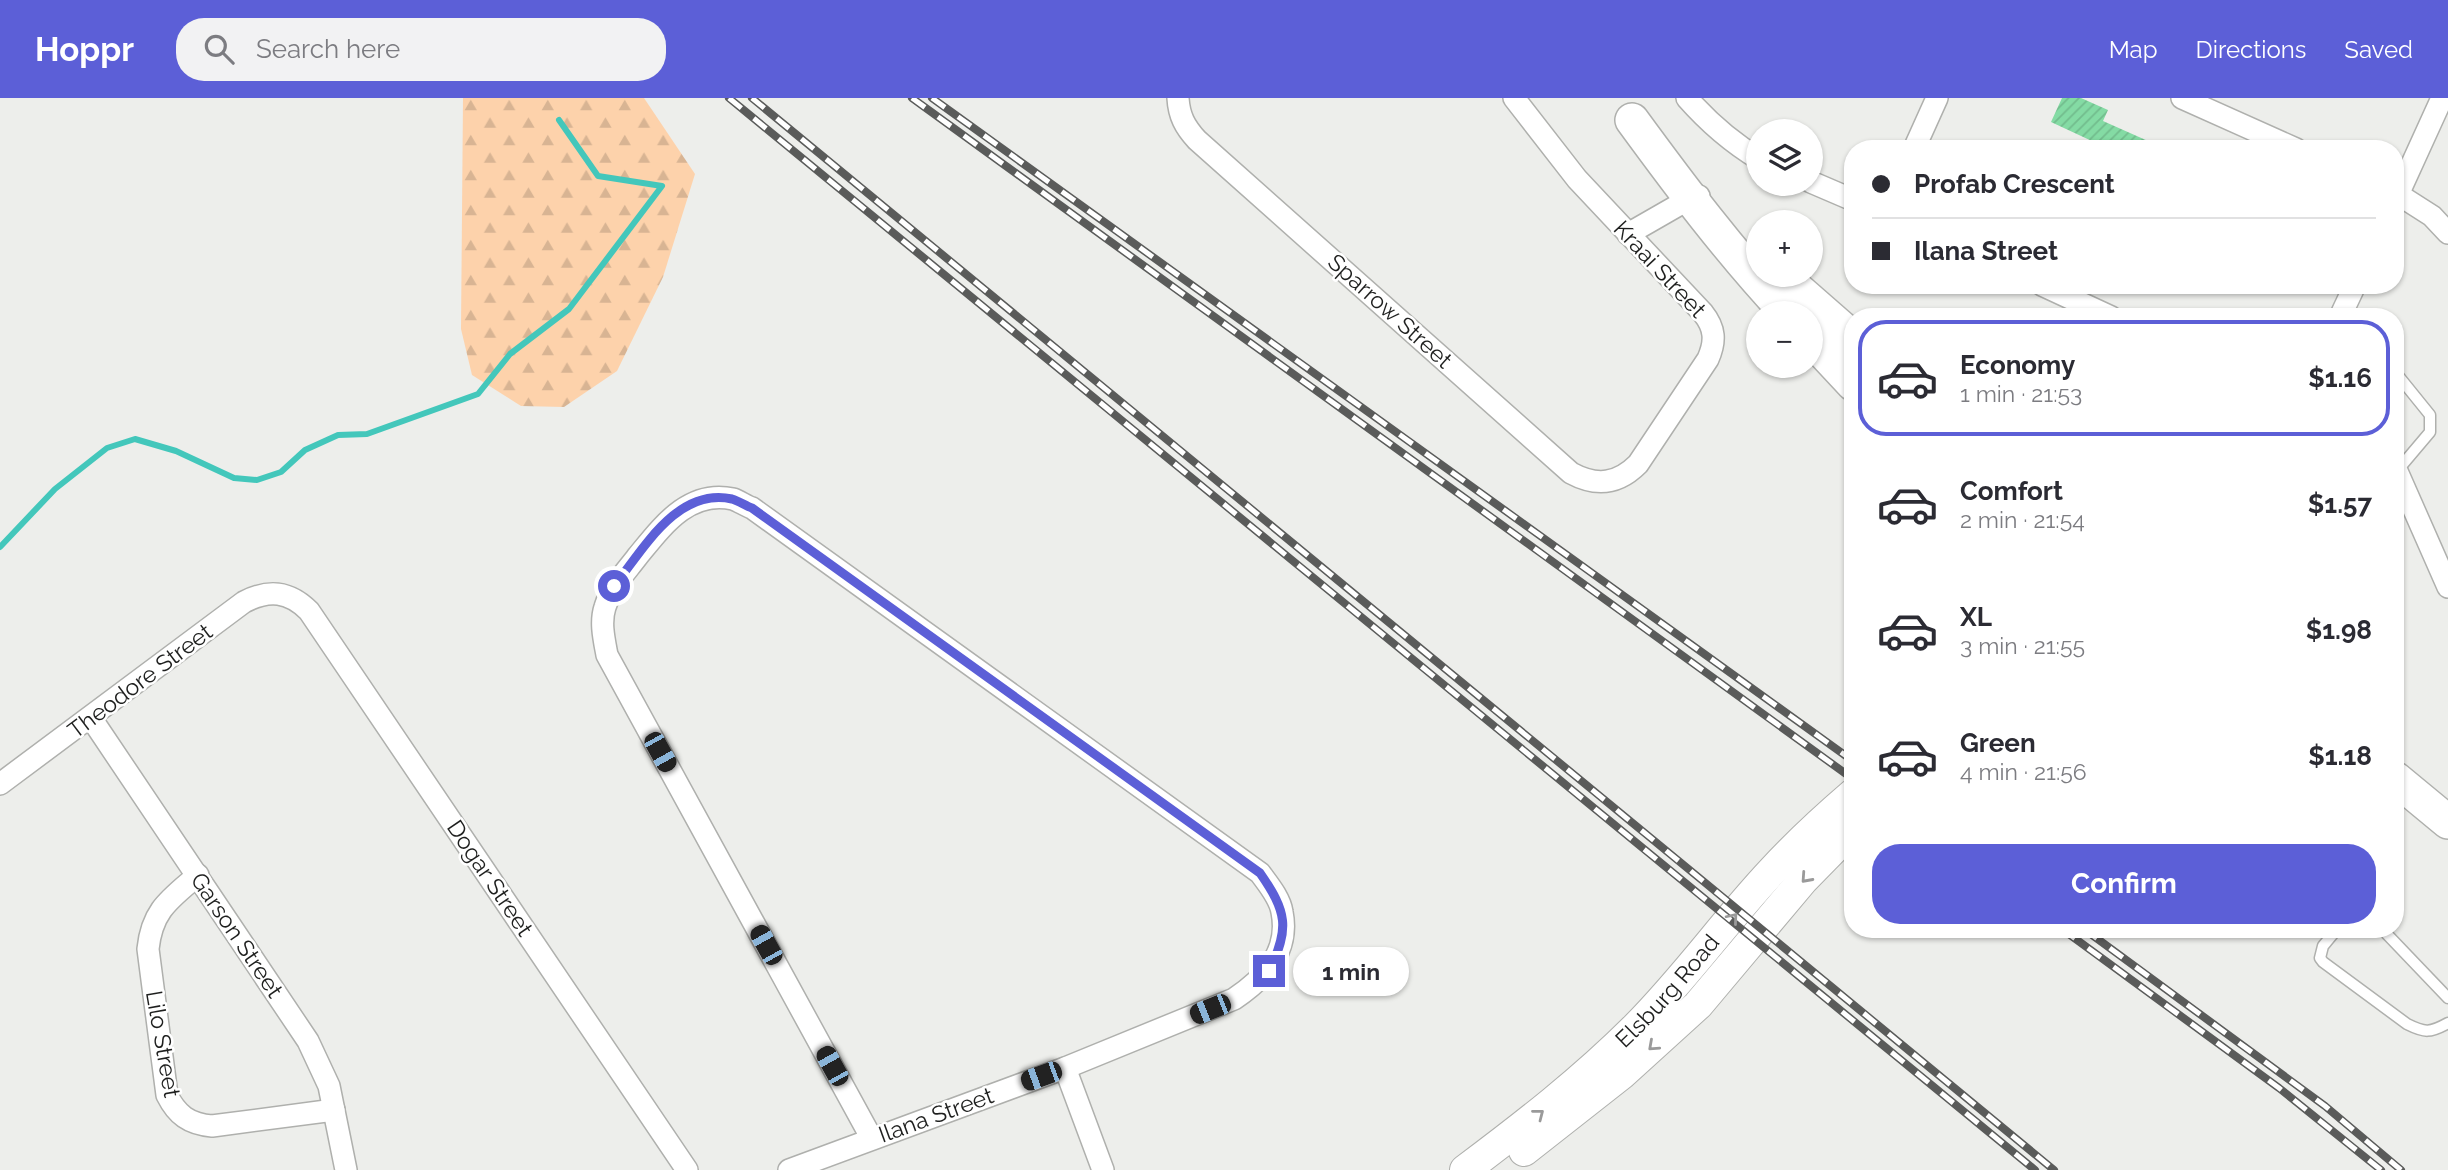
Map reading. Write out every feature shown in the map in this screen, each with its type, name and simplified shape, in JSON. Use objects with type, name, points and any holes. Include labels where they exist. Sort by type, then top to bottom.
[{"type":"main road","points":[[1623,109],[1697,197],[1751,275],[1776,301]]},
{"type":"main road","points":[[1697,197],[1746,241]]},
{"type":"main road","points":[[1795,287],[1844,330]]},
{"type":"main road","points":[[1823,352],[1844,374]]},
{"type":"main road","points":[[2404,762],[2448,798]]},
{"type":"main road","points":[[2404,786],[2448,822]]},
{"type":"main road","points":[[2404,795],[2448,822]]},
{"type":"main road","name":"Elsburg Road","points":[[1465,1170],[1543,1112],[1637,1026],[1705,951],[1770,873],[1844,813]]},
{"type":"main road","name":"Elsburg Road","points":[[1497,1170],[1556,1128],[1622,1074],[1698,1004],[1803,880],[1844,816]]},
{"type":"street","name":"Kraai Street","points":[[1514,98],[1577,179],[1710,323],[1714,335],[1708,359],[1638,464],[1628,474],[1614,481]]},
{"type":"street","points":[[1687,98],[1728,140],[1746,151]]},
{"type":"street","points":[[1918,140],[1937,98]]},
{"type":"street","points":[[2404,180],[2442,98]]},
{"type":"street","points":[[2186,99],[2276,140]]},
{"type":"street","name":"Sparrow Street","points":[[1179,106],[1187,129],[1197,140],[1571,473],[1584,480],[1599,483],[1614,481]]},
{"type":"street","points":[[1823,187],[1844,196]]},
{"type":"street","points":[[1628,234],[1697,197]]},
{"type":"street","points":[[2404,199],[2432,216],[2448,233]]},
{"type":"street","points":[[2061,294],[2092,308]]},
{"type":"street","points":[[2404,488],[2448,587]]},
{"type":"street","name":"Ilana Street","points":[[789,1170],[1065,1068],[1234,999],[1255,985],[1269,971],[1278,953],[1283,930],[1282,911],[1260,873],[752,508],[732,499],[711,499],[687,505],[669,518],[614,586],[604,608],[603,629],[607,655],[872,1139]]},
{"type":"street","name":"Theodore Street","points":[[0,784],[244,602],[257,595],[285,594]]},
{"type":"street","name":"Dogar Street","points":[[285,594],[299,601],[309,611],[687,1170]]},
{"type":"street","name":"Garson Street","points":[[91,718],[308,1041],[329,1086],[346,1170]]},
{"type":"street","name":"Lilo Street","points":[[198,876],[159,910],[150,929],[148,948],[167,1095],[174,1108],[191,1121],[212,1126],[334,1110]]},
{"type":"street","points":[[1065,1068],[1103,1170]]},
{"type":"lane","points":[[2404,382],[2430,415],[2430,432],[2404,461]]},
{"type":"lane","points":[[2330,938],[2320,951],[2323,962],[2407,1024],[2429,1032],[2448,1023]]},
{"type":"lane","points":[[2391,938],[2448,998]]},
{"type":"green space","points":[[463,98],[644,98],[695,174],[663,277],[617,371],[564,407],[521,406],[472,375],[461,329]]},
{"type":"building","points":[[2062,98],[2081,98],[2108,110],[2103,121],[2146,140],[2090,140],[2051,122]]},
{"type":"waterway","points":[[0,547],[55,489],[107,448],[135,439],[176,451],[234,478],[257,480],[281,472],[305,450],[338,435],[367,434],[478,394],[510,354],[569,309],[662,186],[598,176],[559,120]]},
{"type":"railway","points":[[729,98],[2035,1170]]},
{"type":"railway","points":[[752,98],[2054,1170]]},
{"type":"railway","points":[[912,98],[1844,772]]},
{"type":"railway","points":[[932,98],[1844,755]]},
{"type":"railway","points":[[2074,938],[2279,1088],[2381,1170]]},
{"type":"railway","points":[[2096,938],[2325,1106],[2401,1170]]},
{"type":"route","points":[[614,586],[669,518],[687,505],[711,499],[732,499],[752,508],[1260,873],[1282,911],[1283,930],[1278,953],[1269,971]]}]
